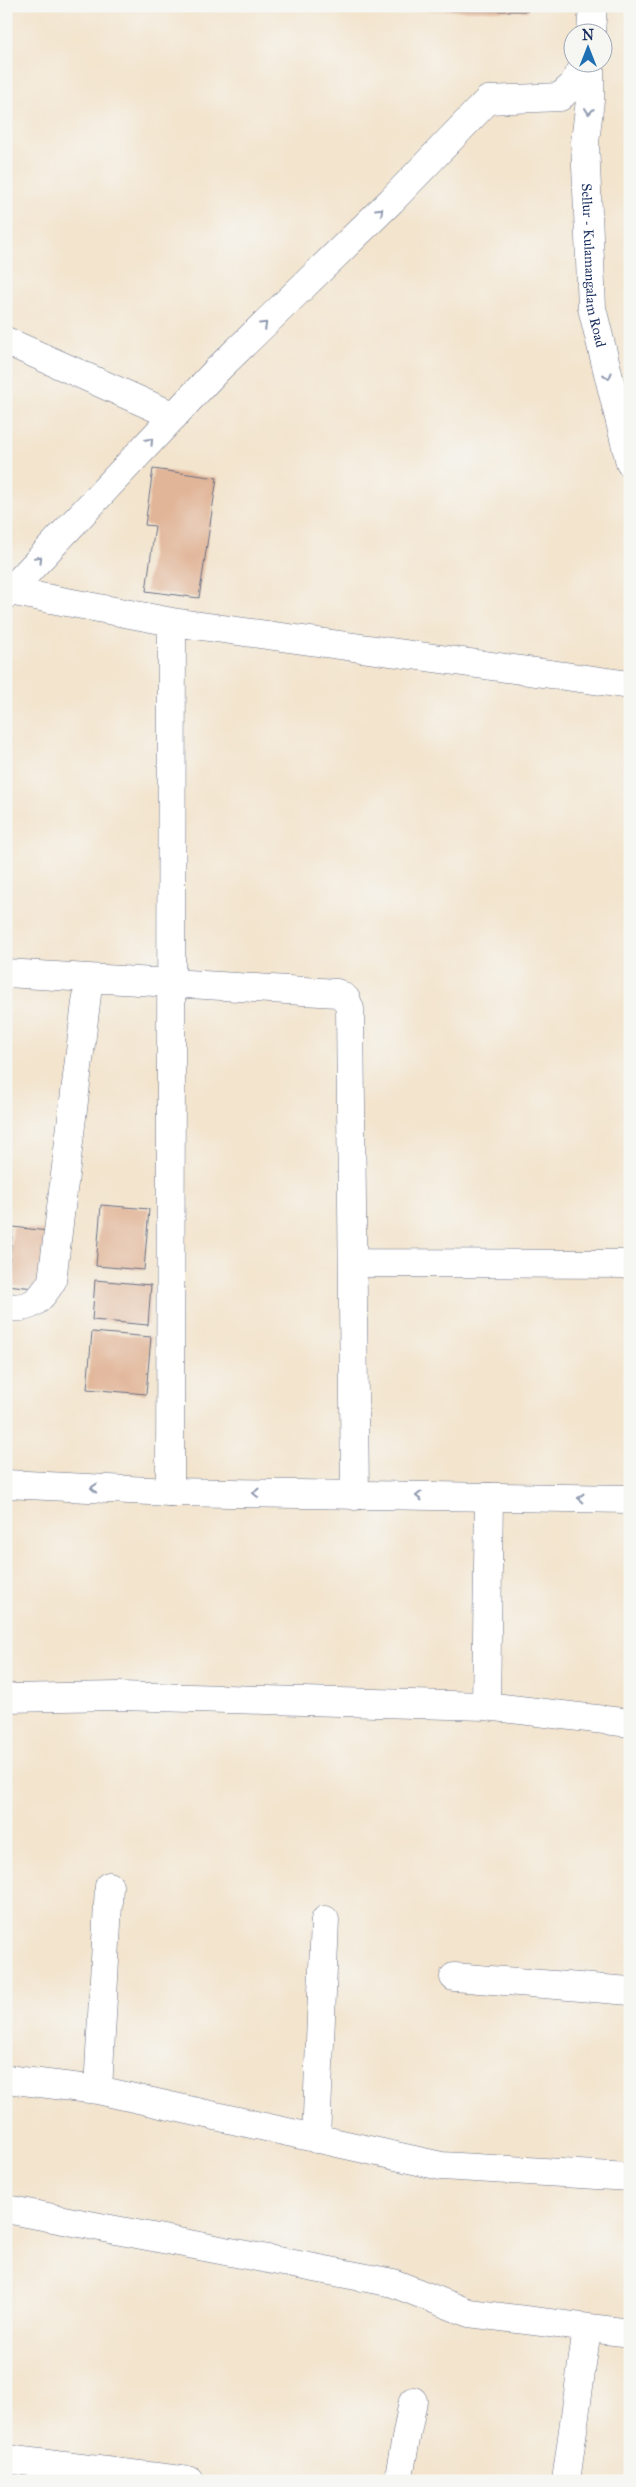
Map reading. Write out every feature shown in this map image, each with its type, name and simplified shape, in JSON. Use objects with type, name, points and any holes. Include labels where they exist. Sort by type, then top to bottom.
[{"type":"street","points":[[592,22],[594,6]]},
{"type":"street","points":[[8,593],[174,416],[391,201],[488,100],[560,97],[573,85],[581,72]]},
{"type":"street","name":"Sellur - Kulamangalam Road","points":[[589,72],[590,100],[585,142],[592,308],[630,463]]},
{"type":"street","points":[[6,341],[174,416]]},
{"type":"street","points":[[8,593],[172,622],[630,685]]},
{"type":"street","points":[[170,1492],[172,622]]},
{"type":"street","points":[[6,973],[337,993],[346,999],[350,1010],[355,1496]]},
{"type":"street","points":[[6,1307],[20,1308],[41,1299],[52,1281],[89,978]]},
{"type":"street","points":[[353,1263],[630,1264]]},
{"type":"street","points":[[6,1484],[170,1492],[630,1499]]},
{"type":"street","points":[[486,1706],[489,1497]]},
{"type":"street","points":[[6,1698],[119,1696],[486,1706],[630,1723]]},
{"type":"street","points":[[98,2090],[109,1886]]},
{"type":"street","points":[[316,2139],[325,1920]]},
{"type":"street","points":[[454,1977],[630,1991]]},
{"type":"street","points":[[6,2079],[98,2090],[441,2166],[630,2177]]},
{"type":"street","points":[[6,2209],[393,2283],[469,2313],[630,2333]]},
{"type":"street","points":[[566,2481],[587,2328]]},
{"type":"street","points":[[398,2481],[413,2401]]},
{"type":"street","points":[[6,2460],[190,2481]]},
{"type":"building","points":[[343,6],[528,6],[528,11],[343,10]]},
{"type":"building","points":[[153,469],[217,478],[199,598],[146,591],[155,526],[145,525]]},
{"type":"building","points":[[101,1205],[149,1209],[144,1270],[96,1266]]},
{"type":"building","points":[[13,1227],[48,1231],[43,1289],[7,1285]]},
{"type":"building","points":[[95,1280],[151,1285],[148,1325],[92,1320]]},
{"type":"building","points":[[92,1332],[151,1337],[146,1394],[87,1389]]}]
